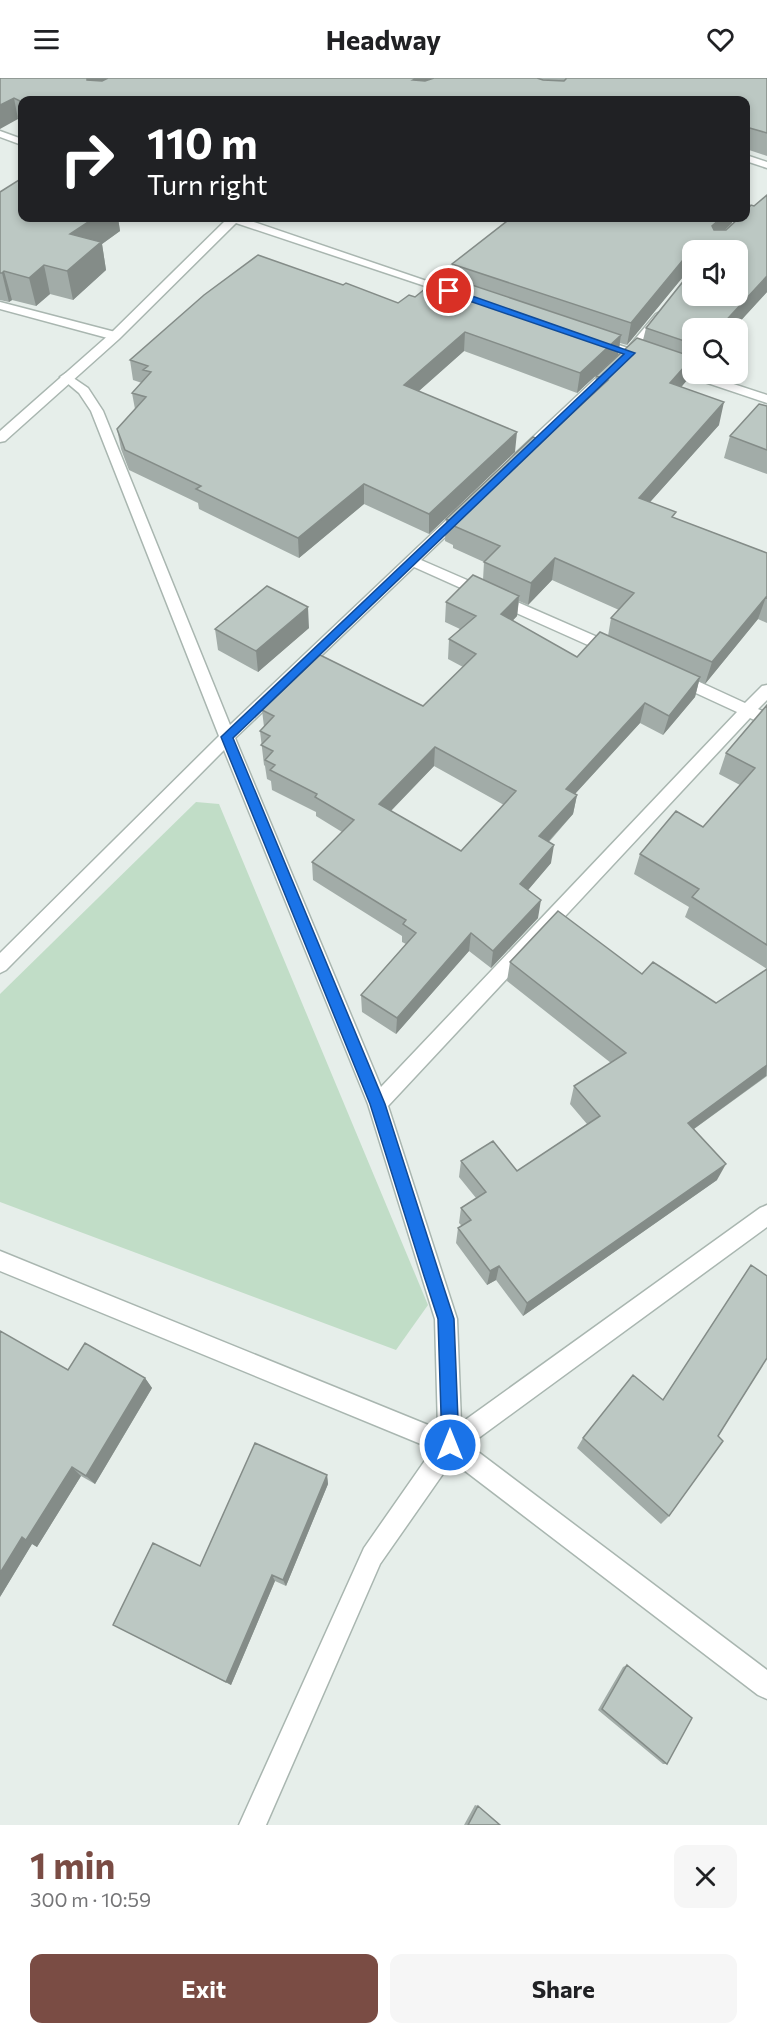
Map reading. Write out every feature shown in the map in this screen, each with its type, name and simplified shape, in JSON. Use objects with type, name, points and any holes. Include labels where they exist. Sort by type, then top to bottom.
[{"type":"street","points":[[0,134],[18,139]]},
{"type":"street","points":[[750,159],[767,165]]},
{"type":"street","points":[[0,438],[66,377],[115,336],[230,222]]},
{"type":"street","points":[[246,222],[460,295]]},
{"type":"street","points":[[0,305],[115,336]]},
{"type":"street","points":[[512,465],[630,353],[665,310]]},
{"type":"street","points":[[585,338],[767,399]]},
{"type":"street","points":[[66,377],[84,391],[98,411],[227,737],[378,1104],[446,1319],[450,1445]]},
{"type":"street","points":[[0,965],[227,737],[470,505]]},
{"type":"street","points":[[412,561],[629,657]]},
{"type":"street","points":[[661,672],[767,720]]},
{"type":"street","points":[[378,1104],[767,690]]},
{"type":"street","points":[[252,1825],[372,1556],[418,1486],[450,1445],[767,1215]]},
{"type":"street","points":[[0,1261],[450,1445],[767,1686]]},
{"type":"green space","points":[[196,802],[219,804],[428,1305],[396,1350],[0,1202],[0,994]]},
{"type":"building","points":[[0,78],[87,78],[87,80],[102,81],[108,78],[417,78],[413,80],[425,81],[434,78],[537,78],[564,81],[566,78],[767,78],[767,133],[750,128],[750,96],[18,96],[18,100],[14,98],[0,105]]},
{"type":"building","points":[[18,181],[18,222],[88,222],[70,234],[101,242],[67,271],[44,265],[29,278],[4,271],[0,273],[0,192]]},
{"type":"building","points":[[767,195],[767,276],[748,297],[748,240],[682,240],[682,261],[631,323],[452,264],[506,222],[716,222],[712,226],[714,230],[726,230],[735,222],[750,222],[751,205],[754,206]]},
{"type":"building","points":[[258,255],[343,285],[346,283],[398,303],[409,295],[415,297],[442,275],[621,335],[580,373],[465,332],[404,385],[517,432],[429,514],[364,484],[298,538],[196,489],[201,486],[125,450],[117,429],[146,397],[132,393],[151,372],[143,370],[148,366],[130,360],[204,295]]},
{"type":"building","points":[[682,283],[682,306],[739,306],[728,318],[682,318],[682,340],[646,328]]},
{"type":"building","points":[[637,338],[682,353],[682,369],[670,383],[724,402],[639,498],[676,512],[672,517],[767,553],[767,598],[712,662],[611,618],[634,593],[555,558],[531,583],[484,562],[500,546],[454,526],[456,524],[446,519],[533,437],[542,441],[608,380],[596,376]]},
{"type":"building","points":[[759,404],[767,406],[767,450],[730,436]]},
{"type":"building","points":[[473,575],[519,596],[501,614],[577,657],[600,632],[700,677],[669,716],[645,703],[566,789],[577,795],[539,836],[554,845],[520,884],[541,900],[493,951],[471,933],[397,1018],[361,995],[416,933],[403,924],[406,920],[312,862],[354,820],[315,797],[317,794],[270,770],[275,765],[265,760],[273,751],[261,745],[270,736],[260,731],[274,716],[262,710],[320,655],[423,706],[476,654],[449,639],[476,616],[446,602]],"holes":[[[435,747],[516,791],[461,851],[379,804]]]},
{"type":"building","points":[[267,586],[308,607],[256,651],[215,629]]},
{"type":"building","points":[[767,705],[767,945],[692,897],[699,889],[640,854],[676,811],[703,827],[755,768],[726,753]]},
{"type":"building","points":[[558,911],[642,974],[653,962],[716,1003],[767,969],[767,1065],[688,1123],[726,1164],[527,1303],[499,1266],[490,1271],[458,1228],[471,1220],[461,1208],[486,1192],[461,1161],[493,1141],[517,1171],[600,1116],[574,1086],[626,1053],[510,962]]},
{"type":"building","points":[[751,1265],[767,1276],[767,1358],[718,1436],[723,1441],[669,1516],[583,1438],[633,1375],[663,1400]]},
{"type":"building","points":[[0,1331],[68,1370],[85,1343],[145,1378],[86,1476],[72,1467],[26,1540],[22,1537],[0,1573]]},
{"type":"building","points":[[255,1443],[327,1475],[283,1580],[272,1575],[226,1682],[113,1625],[153,1543],[200,1566]]},
{"type":"building","points":[[627,1665],[692,1718],[667,1764],[602,1709]]},
{"type":"building","points":[[478,1806],[500,1825],[468,1825]]},
{"type":"route","points":[[449,291],[630,353],[227,737],[378,1104],[446,1319],[450,1382],[450,1445]]}]
